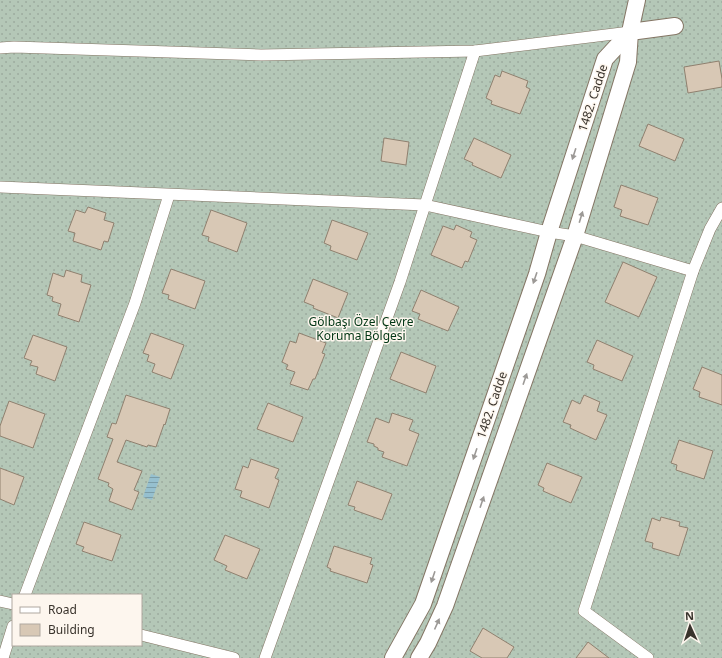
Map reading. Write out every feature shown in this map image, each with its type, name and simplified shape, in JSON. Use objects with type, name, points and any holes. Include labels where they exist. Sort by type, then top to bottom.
[{"type":"street","points":[[630,32],[637,0]]},
{"type":"street","points":[[0,48],[261,56],[475,51],[675,26]]},
{"type":"street","name":"1482. Cadde","points":[[393,658],[423,604],[537,274],[549,232],[605,59],[630,32]]},
{"type":"street","name":"1482. Cadde","points":[[419,658],[446,606],[575,236],[628,62],[630,32]]},
{"type":"street","points":[[265,658],[400,282],[475,51]]},
{"type":"street","points":[[0,187],[425,205],[549,232],[575,236],[693,272]]},
{"type":"street","points":[[25,594],[136,303],[169,195]]},
{"type":"street","points":[[648,658],[584,611],[693,272],[710,229],[722,208]]},
{"type":"street","points":[[0,602],[12,604]]},
{"type":"street","points":[[3,658],[12,629]]},
{"type":"street","points":[[142,635],[234,658]]},
{"type":"green space","name":"Gölbaşı Özel Çevre Koruma Bölgesi","points":[[0,0],[722,0],[722,658],[0,658]]},
{"type":"water","points":[[151,474],[160,477],[152,500],[143,497]]},
{"type":"building","points":[[719,61],[722,87],[688,93],[684,67]]},
{"type":"building","points":[[502,71],[528,81],[526,87],[530,89],[520,114],[491,104],[492,101],[486,98],[495,75],[500,77]]},
{"type":"building","points":[[648,124],[684,139],[675,161],[639,146]]},
{"type":"building","points":[[384,138],[409,142],[406,165],[381,161]]},
{"type":"building","points":[[474,138],[511,155],[501,178],[472,165],[473,163],[464,159]]},
{"type":"building","points":[[621,185],[658,198],[648,225],[620,216],[622,210],[614,207]]},
{"type":"building","points":[[88,207],[106,213],[104,220],[114,223],[108,242],[104,241],[101,250],[73,241],[75,233],[68,231],[76,210],[85,213]]},
{"type":"building","points":[[211,210],[247,223],[237,252],[208,241],[209,237],[202,235]]},
{"type":"building","points":[[332,220],[368,233],[357,260],[330,250],[331,246],[324,243]]},
{"type":"building","points":[[456,225],[472,232],[470,237],[477,240],[468,262],[465,261],[462,268],[431,255],[443,226],[454,230]]},
{"type":"building","points":[[623,262],[657,277],[639,317],[605,302]]},
{"type":"building","points":[[171,269],[205,281],[195,309],[168,299],[169,295],[162,293]]},
{"type":"building","points":[[66,270],[82,275],[81,282],[91,285],[79,322],[58,315],[61,304],[52,301],[53,297],[47,295],[53,273],[64,277]]},
{"type":"building","points":[[313,279],[348,293],[338,318],[313,308],[314,306],[304,302]]},
{"type":"building","points":[[421,290],[459,307],[448,331],[418,319],[420,314],[412,311]]},
{"type":"building","points":[[151,333],[184,345],[171,379],[152,372],[155,364],[147,361],[149,355],[143,353]]},
{"type":"building","points":[[299,333],[326,343],[322,353],[325,354],[315,379],[313,379],[308,390],[290,384],[295,372],[286,369],[288,365],[282,362],[290,341],[296,343]]},
{"type":"building","points":[[33,335],[67,347],[55,381],[36,374],[38,367],[30,365],[32,361],[24,358]]},
{"type":"building","points":[[597,340],[633,356],[622,381],[593,369],[594,365],[587,362]]},
{"type":"building","points":[[401,352],[436,366],[426,393],[390,379]]},
{"type":"building","points":[[702,367],[722,375],[722,405],[699,397],[700,392],[693,389]]},
{"type":"building","points":[[126,395],[170,409],[156,447],[148,445],[147,447],[126,440],[117,462],[142,471],[134,490],[139,492],[132,510],[109,501],[113,489],[108,486],[109,483],[98,479],[113,439],[107,437],[112,423],[116,424]]},
{"type":"building","points":[[584,395],[600,402],[597,411],[607,415],[596,440],[570,428],[571,425],[563,422],[572,400],[580,404]]},
{"type":"building","points":[[9,401],[45,414],[33,448],[0,436],[0,426]]},
{"type":"building","points":[[268,403],[303,417],[293,442],[257,429]]},
{"type":"building","points":[[392,413],[413,420],[409,430],[419,434],[407,466],[382,457],[384,452],[378,450],[374,444],[367,442],[376,418],[389,423]]},
{"type":"building","points":[[679,440],[713,451],[704,479],[676,470],[677,465],[671,463]]},
{"type":"building","points":[[251,459],[279,469],[275,478],[279,480],[269,508],[240,497],[242,491],[235,489],[243,466],[248,468]]},
{"type":"building","points":[[547,463],[582,477],[571,503],[543,491],[544,488],[538,485]]},
{"type":"building","points":[[0,468],[24,477],[14,505],[0,499]]},
{"type":"building","points":[[357,481],[392,494],[382,520],[354,510],[355,507],[348,505]]},
{"type":"building","points":[[661,517],[680,522],[679,526],[688,528],[679,556],[652,548],[653,543],[645,541],[652,518],[660,521]]},
{"type":"building","points":[[84,522],[121,535],[112,561],[82,551],[84,547],[76,544]]},
{"type":"building","points":[[225,535],[260,549],[247,579],[225,570],[227,566],[214,560]]},
{"type":"building","points":[[334,546],[372,558],[370,564],[373,565],[367,583],[330,571],[331,569],[327,567]]},
{"type":"building","points":[[483,628],[514,647],[507,658],[482,658],[470,651]]},
{"type":"building","points":[[588,642],[609,658],[576,658]]}]
